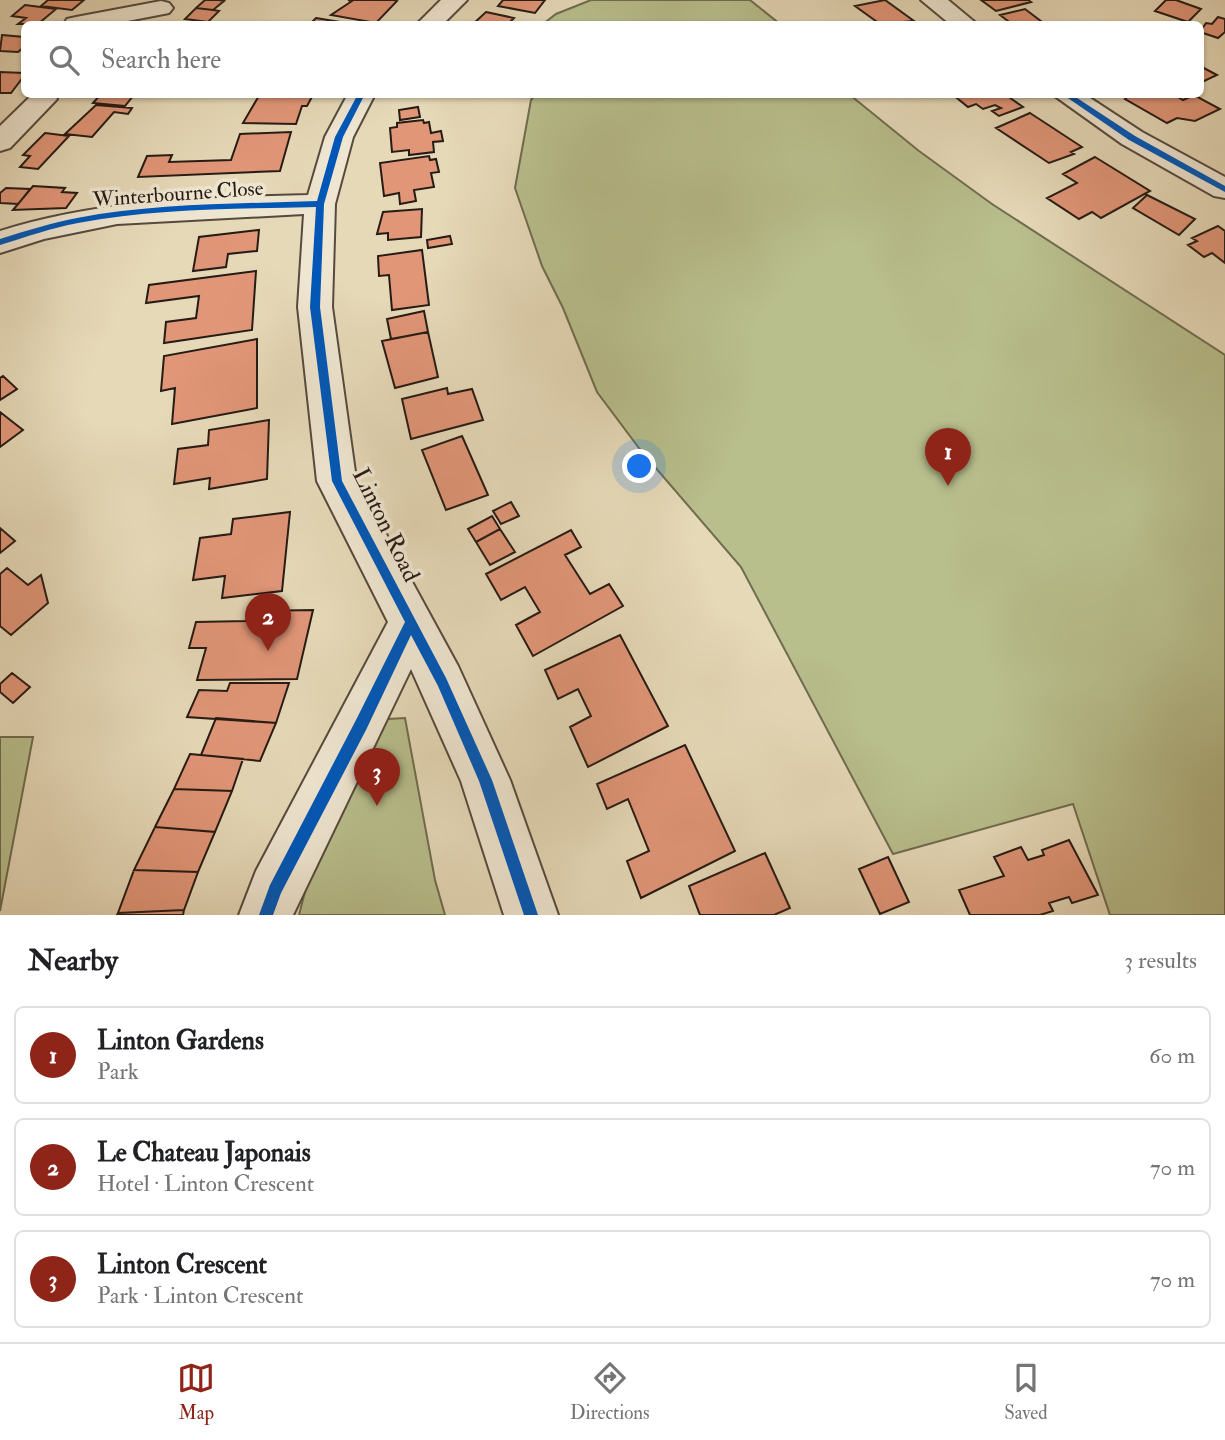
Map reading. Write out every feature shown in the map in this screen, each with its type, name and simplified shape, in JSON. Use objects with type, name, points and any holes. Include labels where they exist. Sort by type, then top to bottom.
[{"type":"street","points":[[432,21],[455,0]]},
{"type":"street","points":[[933,0],[961,21]]},
{"type":"street","points":[[92,21],[161,8]]},
{"type":"street","name":"Linton Road","points":[[360,98],[339,137],[320,204],[315,307],[337,481],[443,682],[485,780],[531,915]]},
{"type":"street","points":[[1071,98],[1132,138],[1225,189]]},
{"type":"street","points":[[0,142],[44,99]]},
{"type":"street","name":"Winterbourne Close","points":[[0,242],[38,228],[99,217],[320,204]]},
{"type":"street","points":[[266,915],[275,890],[411,622]]},
{"type":"green space","points":[[591,0],[750,0],[776,21],[547,21],[556,14]]},
{"type":"green space","points":[[854,98],[919,151],[992,204],[1225,355],[1225,915],[1110,915],[1073,804],[893,854],[741,567],[642,452],[597,392],[563,308],[542,266],[515,188],[531,100]]},
{"type":"green space","points":[[405,718],[435,880],[445,915],[299,915],[314,857],[352,754],[387,719]]},
{"type":"green space","points":[[0,737],[33,737],[0,911]]},
{"type":"building","points":[[48,0],[84,0],[72,10],[41,6]]},
{"type":"building","points":[[205,0],[224,1],[213,10],[196,8]]},
{"type":"building","points":[[348,0],[397,1],[378,21],[331,15],[352,1]]},
{"type":"building","points":[[503,0],[545,0],[535,13],[498,6]]},
{"type":"building","points":[[885,0],[914,21],[876,21],[855,6]]},
{"type":"building","points":[[981,0],[1028,0],[1031,2],[996,11]]},
{"type":"building","points":[[1166,0],[1176,0],[1201,9],[1189,21],[1155,11]]},
{"type":"building","points":[[25,5],[56,9],[42,21],[22,21],[26,18],[12,16]]},
{"type":"building","points":[[196,8],[219,11],[209,21],[185,19]]},
{"type":"building","points":[[1025,9],[1041,21],[1008,21],[1000,15]]},
{"type":"building","points":[[486,12],[514,18],[511,21],[476,21]]},
{"type":"building","points":[[1218,17],[1225,19],[1225,32],[1218,38],[1204,33],[1206,23],[1212,24]]},
{"type":"building","points":[[316,18],[334,21],[313,21]]},
{"type":"building","points":[[2,35],[21,37],[21,50],[18,52],[0,51]]},
{"type":"building","points":[[1204,68],[1217,75],[1204,81]]},
{"type":"building","points":[[0,72],[21,73],[21,80],[11,93],[0,93]]},
{"type":"building","points":[[97,98],[131,98],[125,106],[93,103]]},
{"type":"building","points":[[258,98],[311,98],[307,106],[302,106],[296,124],[243,123]]},
{"type":"building","points":[[957,98],[1010,98],[1023,107],[999,116],[992,111],[1001,108],[995,105],[983,109],[976,104],[968,107]]},
{"type":"building","points":[[1200,98],[1220,109],[1195,121],[1177,118],[1167,123],[1125,99]]},
{"type":"building","points":[[96,105],[132,108],[128,114],[114,112],[92,137],[65,134]]},
{"type":"building","points":[[418,107],[420,117],[400,120],[399,110]]},
{"type":"building","points":[[1030,113],[1082,147],[1071,152],[1074,154],[1049,163],[996,128]]},
{"type":"building","points":[[423,120],[424,123],[429,122],[431,133],[441,131],[443,141],[433,142],[434,152],[409,155],[409,150],[392,152],[390,128],[397,127],[397,123]]},
{"type":"building","points":[[291,132],[280,171],[138,177],[147,156],[172,155],[169,162],[231,160],[240,134]]},
{"type":"building","points":[[45,133],[69,136],[38,169],[20,167],[30,156],[23,155]]},
{"type":"building","points":[[429,156],[430,160],[436,159],[439,172],[431,173],[434,187],[414,190],[416,201],[400,204],[399,193],[384,196],[380,163]]},
{"type":"building","points":[[1095,157],[1150,191],[1101,218],[1092,212],[1079,219],[1047,198],[1077,183],[1063,174]]},
{"type":"building","points":[[33,186],[65,188],[62,192],[77,193],[66,208],[13,210]]},
{"type":"building","points":[[6,188],[30,189],[18,204],[0,203],[0,193]]},
{"type":"building","points":[[1147,195],[1195,219],[1179,235],[1133,208]]},
{"type":"building","points":[[422,209],[421,237],[388,240],[388,233],[377,234],[383,212]]},
{"type":"building","points":[[1218,226],[1225,231],[1225,263],[1212,253],[1204,257],[1188,245],[1197,241],[1192,238]]},
{"type":"building","points":[[259,230],[257,251],[228,254],[226,267],[193,271],[199,237]]},
{"type":"building","points":[[450,236],[452,244],[428,248],[427,240]]},
{"type":"building","points":[[422,250],[429,305],[392,310],[389,275],[379,276],[378,256]]},
{"type":"building","points":[[256,271],[252,330],[164,343],[166,322],[196,318],[199,296],[146,303],[149,285]]},
{"type":"building","points":[[424,311],[428,332],[391,339],[387,319]]},
{"type":"building","points":[[428,332],[438,377],[395,388],[382,341]]},
{"type":"building","points":[[257,339],[257,408],[172,424],[175,388],[161,391],[164,356]]},
{"type":"building","points":[[3,376],[17,389],[0,400],[0,378]]},
{"type":"building","points":[[447,388],[448,394],[472,389],[483,420],[411,439],[402,399]]},
{"type":"building","points":[[0,412],[23,430],[0,447]]},
{"type":"building","points":[[269,420],[267,479],[209,489],[210,478],[174,484],[178,449],[208,445],[209,430]]},
{"type":"building","points":[[462,436],[488,495],[446,510],[422,450]]},
{"type":"building","points":[[511,502],[519,516],[501,524],[493,511]]},
{"type":"building","points":[[290,512],[282,591],[222,598],[225,576],[193,580],[200,538],[231,534],[233,519]]},
{"type":"building","points":[[492,516],[500,529],[476,542],[468,529]]},
{"type":"building","points":[[0,528],[15,541],[0,553]]},
{"type":"building","points":[[500,529],[515,552],[490,565],[476,542]]},
{"type":"building","points":[[571,530],[581,547],[565,555],[590,594],[609,584],[623,606],[533,656],[516,625],[540,612],[525,587],[501,600],[486,574]]},
{"type":"building","points":[[7,568],[28,585],[41,575],[48,603],[11,635],[0,626],[0,574]]},
{"type":"building","points":[[313,610],[297,679],[197,680],[206,648],[189,648],[196,622],[246,621],[249,611]]},
{"type":"building","points":[[620,635],[668,726],[588,767],[570,727],[591,716],[578,689],[558,699],[545,670]]},
{"type":"building","points":[[12,673],[30,687],[13,703],[0,692],[0,684]]},
{"type":"building","points":[[230,683],[289,683],[276,723],[187,717],[199,690],[227,691]]},
{"type":"building","points":[[216,718],[276,723],[260,761],[201,755]]},
{"type":"building","points":[[685,745],[735,851],[641,898],[627,861],[649,851],[628,799],[607,809],[597,784]]},
{"type":"building","points":[[190,754],[243,759],[232,791],[174,789]]},
{"type":"building","points":[[174,789],[232,791],[215,832],[155,827]]},
{"type":"building","points":[[155,827],[215,832],[198,872],[134,870]]},
{"type":"building","points":[[1069,840],[1098,895],[1072,903],[1069,897],[1049,903],[1053,911],[1040,915],[970,915],[959,890],[1004,876],[994,857],[1021,847],[1028,860],[1044,855],[1042,850]]},
{"type":"building","points":[[765,853],[790,908],[774,915],[700,915],[689,886]]},
{"type":"building","points":[[888,857],[909,902],[880,914],[859,869]]},
{"type":"building","points":[[134,870],[198,872],[184,910],[118,913]]},
{"type":"building","points":[[184,910],[183,915],[117,915],[118,913]]},
{"type":"cycle path","points":[[360,98],[339,137],[320,204],[315,307],[337,481],[442,682],[485,780],[531,915]]},
{"type":"cycle path","points":[[1071,98],[1132,138],[1225,189]]},
{"type":"cycle path","points":[[0,242],[38,230],[117,214],[320,204]]},
{"type":"cycle path","points":[[266,915],[275,890],[411,622]]},
{"type":"place","name":"Linton Gardens","points":[[948,486]]},
{"type":"place","name":"Le Chateau Japonais","points":[[268,651]]},
{"type":"place","name":"Linton Crescent","points":[[377,806]]}]
